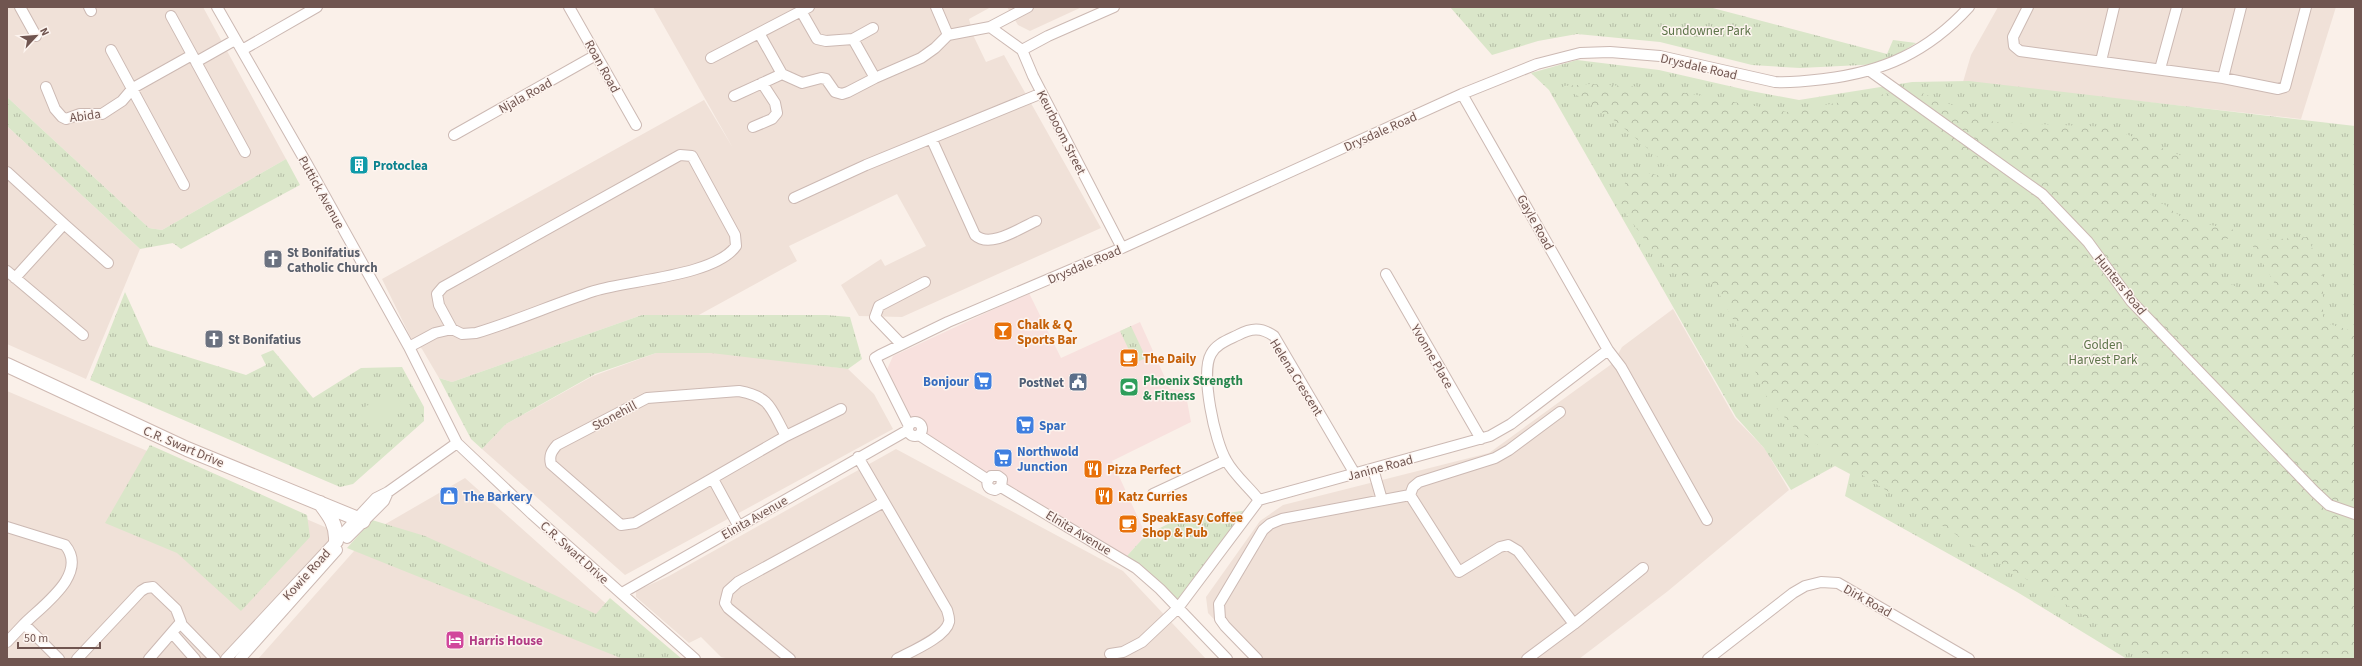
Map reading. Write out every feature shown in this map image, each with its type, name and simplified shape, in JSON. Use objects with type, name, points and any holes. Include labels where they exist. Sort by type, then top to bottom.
[{"type":"street","points":[[20,7],[36,36]]},
{"type":"street","name":"Puttick Avenue","points":[[216,7],[242,50],[409,347],[457,443]]},
{"type":"street","points":[[242,50],[318,7]]},
{"type":"street","name":"Roan Road","points":[[570,7],[636,125]]},
{"type":"street","points":[[936,7],[948,35]]},
{"type":"street","points":[[759,33],[782,74],[802,83],[821,78],[826,79],[834,92],[838,94],[848,92],[920,58],[935,48],[948,35],[990,26],[1028,7]]},
{"type":"street","points":[[1022,50],[1048,36],[1114,7]]},
{"type":"street","name":"Drysdale Road","points":[[909,428],[875,358],[901,344],[1122,248],[1462,94],[1537,64],[1580,53],[1610,52],[1660,56],[1759,80],[1790,83],[1870,71],[1891,64],[1937,37],[1969,7]]},
{"type":"street","points":[[2028,7],[2013,37],[2016,49],[2223,78],[2273,88],[2286,87],[2306,7]]},
{"type":"street","points":[[2101,61],[2114,7]]},
{"type":"street","points":[[2160,69],[2177,7]]},
{"type":"street","points":[[2223,78],[2241,7]]},
{"type":"street","points":[[711,58],[805,9],[817,39],[826,41],[853,39],[873,28]]},
{"type":"street","points":[[171,16],[245,152]]},
{"type":"street","name":"Keurboom Street","points":[[990,26],[1022,50],[1042,93],[1122,248]]},
{"type":"street","points":[[853,39],[875,78]]},
{"type":"street","name":"Abida","points":[[46,86],[55,109],[59,114],[66,118],[80,114],[102,114],[122,101],[133,88],[235,40]]},
{"type":"street","points":[[111,50],[133,88],[184,185]]},
{"type":"street","name":"Njala Road","points":[[454,135],[596,55]]},
{"type":"street","name":"Hunters Road","points":[[1870,71],[2042,194],[2088,242],[2131,301],[2309,486],[2329,505],[2355,514]]},
{"type":"street","points":[[734,96],[782,74]]},
{"type":"street","points":[[753,127],[772,119],[777,113],[775,103],[762,83]]},
{"type":"street","points":[[794,198],[866,165],[932,140],[1042,93]]},
{"type":"street","name":"Gayle Road","points":[[1462,94],[1608,350],[1621,366],[1707,520]]},
{"type":"street","points":[[932,140],[975,235],[984,240],[997,238],[1036,221]]},
{"type":"street","points":[[409,347],[435,333],[452,329],[462,334],[476,333],[596,291],[687,271],[706,265],[733,251],[736,246],[736,235],[692,156],[680,155],[443,287],[437,294],[438,300],[452,329]]},
{"type":"street","points":[[7,172],[108,263]]},
{"type":"street","points":[[15,278],[64,224]]},
{"type":"street","points":[[7,271],[83,335]]},
{"type":"street","name":"Yvonne Place","points":[[1386,274],[1481,439]]},
{"type":"street","points":[[901,344],[875,317],[876,310],[879,306],[925,282]]},
{"type":"street","name":"Helena Crescent","points":[[1259,500],[1226,460],[1210,411],[1208,388],[1210,356],[1219,344],[1247,330],[1266,330],[1274,336],[1354,474]]},
{"type":"street","name":"Janine Road","points":[[1259,500],[1481,439],[1511,424],[1608,350]]},
{"type":"street","name":"C.R. Swart Drive","points":[[7,365],[187,448],[360,519]]},
{"type":"street","name":"Stonehill","points":[[740,391],[751,393],[766,400],[786,436],[713,480],[639,521],[621,525],[553,468],[549,458],[557,445],[632,404],[647,398],[740,391]]},
{"type":"street","points":[[786,436],[841,410]]},
{"type":"street","points":[[1410,495],[1413,486],[1419,482],[1504,454],[1560,412]]},
{"type":"street","name":"Elnita Avenue","points":[[622,594],[738,525],[909,428],[912,436],[919,435],[988,480],[987,485],[990,489],[995,490],[1001,487],[1124,560],[1150,579],[1227,659]]},
{"type":"street","name":"Kowie Road","points":[[240,659],[360,519],[376,498],[388,492],[457,443]]},
{"type":"street","name":"C.R. Swart Drive","points":[[457,443],[695,659]]},
{"type":"street","points":[[858,457],[947,610],[949,622],[940,634],[897,659]]},
{"type":"street","points":[[1153,494],[1226,460]]},
{"type":"street","points":[[1373,469],[1382,500]]},
{"type":"street","points":[[713,480],[738,525]]},
{"type":"street","points":[[1257,659],[1224,626],[1219,611],[1221,598],[1257,537],[1270,524],[1282,519],[1410,495]]},
{"type":"street","points":[[1410,495],[1459,572],[1500,547],[1508,545],[1518,551],[1574,624]]},
{"type":"street","points":[[1110,654],[1123,652],[1142,642],[1178,608],[1259,500]]},
{"type":"street","points":[[790,659],[728,608],[725,603],[728,591],[738,582],[884,502]]},
{"type":"street","points":[[320,503],[332,520],[337,534],[336,541]]},
{"type":"street","name":"Kowie Road","points":[[226,659],[336,541],[360,519]]},
{"type":"street","points":[[7,527],[65,545],[71,558],[72,568],[65,583],[7,642]]},
{"type":"street","points":[[1527,659],[1574,624],[1643,568]]},
{"type":"street","name":"Dirk Road","points":[[1708,659],[1793,593],[1805,586],[1828,581],[1838,583],[1853,590],[1969,659]]},
{"type":"street","points":[[77,659],[146,588],[153,587],[176,609],[181,618],[180,624],[173,634],[149,659]]},
{"type":"street","points":[[24,624],[59,659]]},
{"type":"street","points":[[180,624],[215,659]]},
{"type":"street","points":[[173,634],[196,659]]},
{"type":"shaded area","points":[[7,7],[203,7],[286,159],[162,230],[149,228],[7,97]]},
{"type":"shaded area","points":[[653,7],[991,7],[969,19],[974,37],[986,62],[1004,55],[1101,228],[902,317],[859,316],[841,285],[881,259],[885,266],[926,246],[897,194],[789,246],[797,261],[697,316],[642,315],[452,382],[439,378],[422,349],[411,338],[382,279],[704,100],[733,148]]},
{"type":"shaded area","points":[[1007,7],[1082,7],[1030,31],[1018,25]]},
{"type":"shaded area","points":[[1998,7],[2336,7],[2301,119],[1963,82],[1971,55]]},
{"type":"shaded area","points":[[7,126],[140,249],[86,379],[7,344]]},
{"type":"shaded area","name":"Northwold Junction","points":[[1029,293],[1061,358],[1140,322],[1170,389],[1185,390],[1191,422],[1112,461],[1146,535],[1126,557],[905,428],[881,383],[893,356]]},
{"type":"shaded area","points":[[1673,309],[1735,418],[1765,449],[1789,490],[1668,591],[1579,659],[1252,659],[1208,613],[1206,597],[1260,521],[1283,505],[1489,453],[1613,363],[1622,347]]},
{"type":"shaded area","points":[[656,353],[727,353],[848,369],[874,394],[893,429],[625,575],[482,449],[506,424],[593,376]]},
{"type":"shaded area","points":[[7,391],[339,533],[225,659],[7,659]]},
{"type":"shaded area","points":[[896,449],[1123,571],[1206,659],[730,659],[721,657],[701,637],[689,643],[636,597],[636,591],[669,576]]},
{"type":"shaded area","points":[[465,478],[668,659],[258,659],[370,533]]},
{"type":"green space","name":"Sundowner Park","points":[[1450,7],[1709,7],[1887,54],[1893,40],[1916,43],[1882,64],[1800,68],[1752,65],[1660,42],[1577,34],[1538,41],[1492,55]]},
{"type":"green space","name":"Golden Harvest Park","points":[[1577,60],[1659,70],[1751,91],[1799,100],[1912,82],[1969,81],[2355,126],[2355,659],[2127,659],[2017,592],[1845,496],[1850,474],[1835,466],[1791,490],[1764,448],[1736,417],[1549,90],[1531,73]]},
{"type":"green space","name":"Golden Harvest Park","points":[[1591,84],[1660,88],[1787,112],[1912,89],[1994,122],[2108,127],[2182,156],[2150,194],[2184,219],[2234,230],[2205,269],[2240,289],[2276,286],[2250,241],[2308,237],[2323,276],[2323,322],[2355,332],[2355,659],[2152,659],[1840,461],[1791,425],[1763,392],[1743,338],[1714,284],[1669,272],[1617,202],[1631,169],[1687,182],[1618,123],[1563,86]]},
{"type":"green space","points":[[7,97],[149,228],[162,230],[286,159],[300,185],[181,249],[173,243],[140,249],[7,126]]},
{"type":"green space","points":[[125,292],[149,345],[246,375],[266,365],[261,355],[273,350],[313,398],[361,368],[402,367],[424,407],[424,421],[353,484],[340,487],[90,380]]},
{"type":"green space","points":[[642,315],[826,315],[850,317],[862,359],[848,369],[711,353],[656,353],[595,374],[506,424],[482,449],[471,439],[439,378],[452,382]]},
{"type":"green space","points":[[1131,326],[1146,358],[1135,363],[1120,331]]},
{"type":"green space","points":[[392,389],[402,404],[368,426],[359,411]]},
{"type":"green space","points":[[150,445],[307,515],[310,537],[241,611],[177,553],[105,523]]},
{"type":"green space","points":[[1248,510],[1179,604],[1126,557],[1146,535],[1174,521]]},
{"type":"green space","points":[[372,520],[425,536],[596,614],[610,598],[682,659],[623,659],[347,548]]},
{"type":"place","name":"Protoclea","points":[[359,165]]},
{"type":"place","name":"St Bonifatius Catholic Church","points":[[273,259]]},
{"type":"place","name":"Chalk & Q Sports Bar","points":[[1003,331]]},
{"type":"place","name":"St Bonifatius","points":[[214,339]]},
{"type":"place","name":"The Daily","points":[[1129,358]]},
{"type":"place","name":"Bonjour","points":[[983,381]]},
{"type":"place","name":"PostNet","points":[[1078,382]]},
{"type":"place","name":"Phoenix Strength & Fitness","points":[[1129,387]]},
{"type":"place","name":"Spar","points":[[1025,425]]},
{"type":"place","name":"Northwold Junction","points":[[1003,458]]},
{"type":"place","name":"Pizza Perfect","points":[[1093,469]]},
{"type":"place","name":"The Barkery","points":[[449,496]]},
{"type":"place","name":"Katz Curries","points":[[1104,496]]},
{"type":"place","name":"SpeakEasy Coffee Shop & Pub","points":[[1128,524]]},
{"type":"place","name":"Harris House","points":[[455,640]]}]
